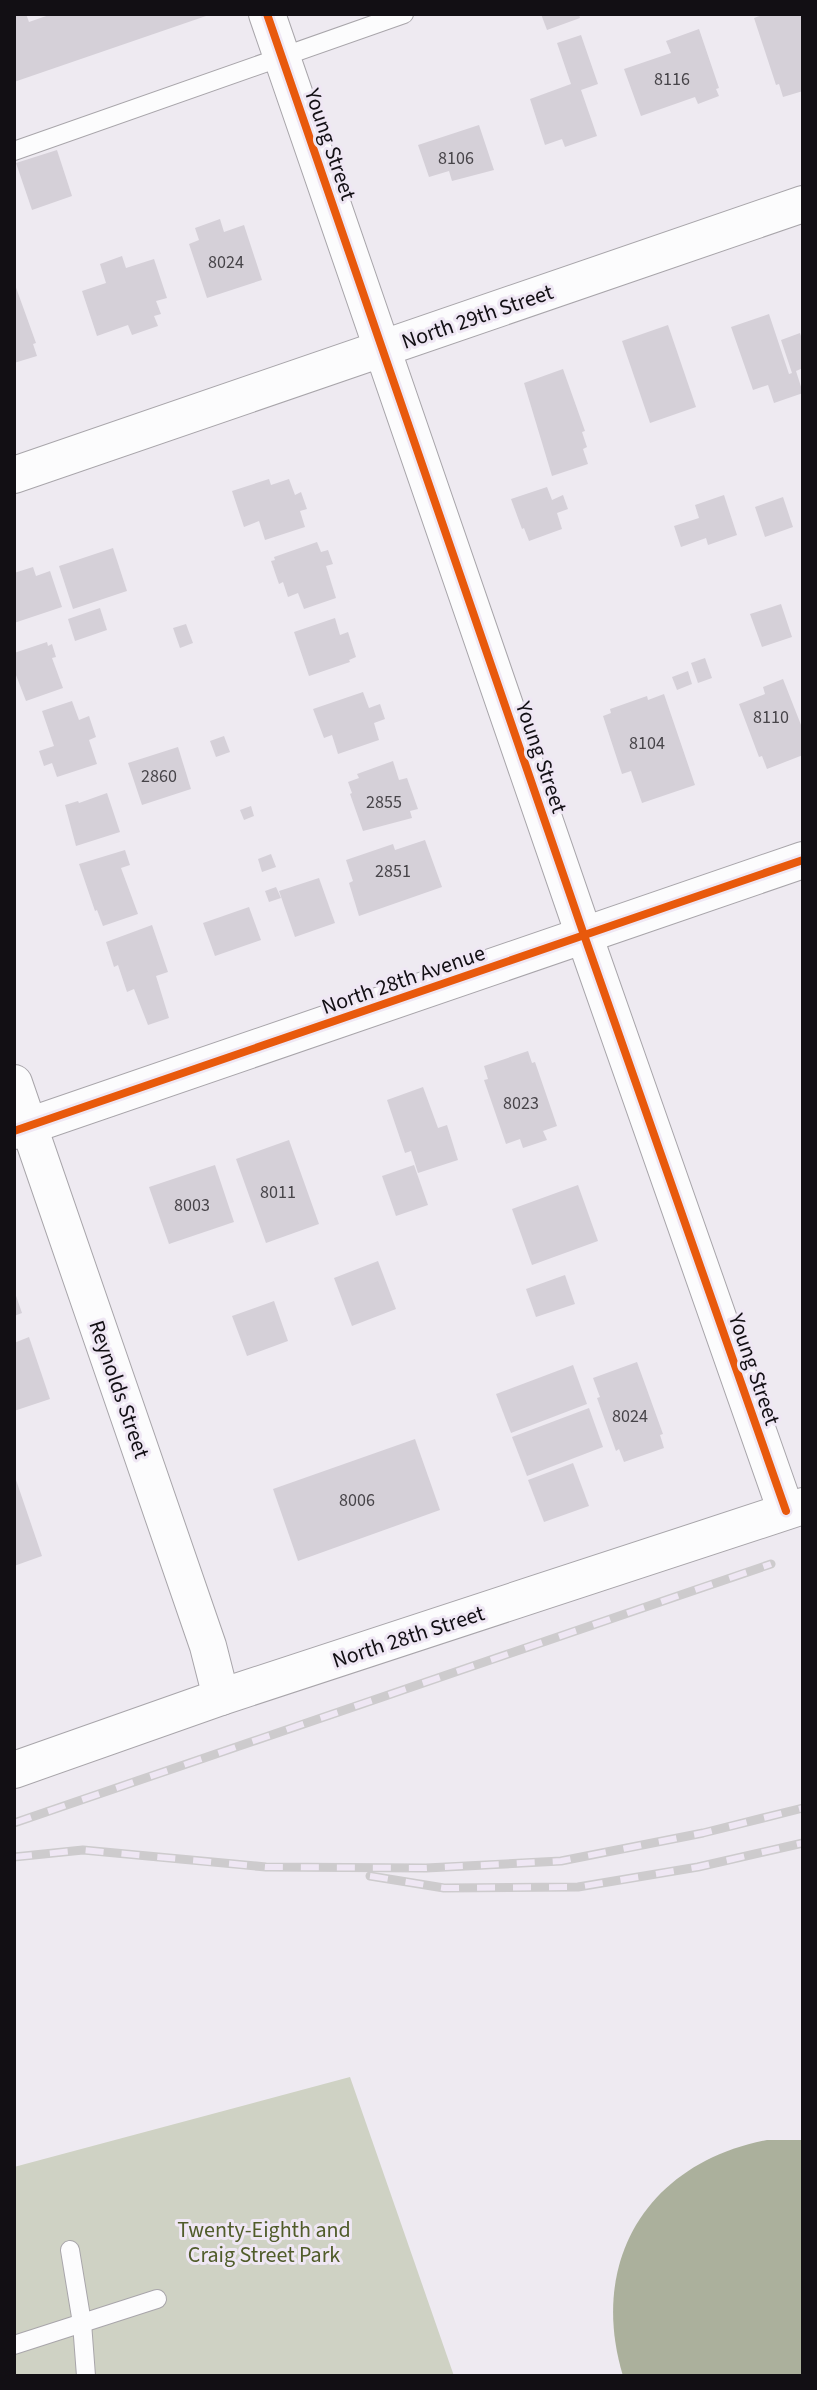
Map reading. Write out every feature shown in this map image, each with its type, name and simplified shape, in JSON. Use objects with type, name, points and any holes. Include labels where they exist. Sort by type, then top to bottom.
[{"type":"street","name":"Young Street","points":[[267,14],[584,935],[794,1508]]},
{"type":"street","name":"North 29th Street","points":[[14,475],[803,204]]},
{"type":"street","name":"North 28th Avenue","points":[[21,1128],[803,860]]},
{"type":"street","name":"Reynolds Street","points":[[14,1083],[21,1128],[208,1646],[221,1697]]},
{"type":"street","name":"North 28th Street","points":[[14,1770],[221,1697],[794,1508]]},
{"type":"lane","points":[[14,151],[404,14]]},
{"type":"lane","points":[[70,2250],[82,2323],[86,2376]]},
{"type":"lane","points":[[14,2345],[157,2299]]},
{"type":"green space","name":"Twenty-Eighth and Craig Street Park","points":[[350,2077],[454,2376],[14,2376],[14,2167]]},
{"type":"shaded area","points":[[767,2140],[803,2140],[803,2376],[623,2376],[614,2333],[614,2293],[622,2256],[637,2223],[660,2194],[689,2170],[725,2152]]},
{"type":"building","points":[[14,14],[26,14],[29,22],[52,14],[206,16],[14,82]]},
{"type":"building","points":[[541,14],[579,14],[580,18],[547,30]]},
{"type":"building","points":[[765,14],[800,14],[803,22],[803,91],[783,97],[779,84],[776,85],[754,18]]},
{"type":"building","points":[[699,29],[719,96],[698,104],[695,97],[641,116],[624,69],[671,53],[666,41]]},
{"type":"building","points":[[581,35],[598,84],[581,90],[597,136],[565,147],[562,139],[545,145],[530,99],[571,84],[557,43]]},
{"type":"building","points":[[479,125],[494,170],[452,181],[449,171],[429,177],[418,145]]},
{"type":"building","points":[[57,150],[72,196],[32,210],[16,163]]},
{"type":"building","points":[[220,219],[224,232],[244,225],[262,280],[207,298],[189,244],[199,240],[195,228]]},
{"type":"building","points":[[122,256],[126,268],[154,259],[167,298],[156,301],[161,314],[154,316],[158,326],[132,335],[128,325],[97,336],[82,291],[106,283],[100,264]]},
{"type":"building","points":[[14,282],[36,343],[33,344],[37,356],[14,363]]},
{"type":"building","points":[[769,314],[789,374],[792,373],[781,340],[800,333],[803,342],[803,368],[796,371],[803,393],[774,403],[768,385],[753,390],[731,327]]},
{"type":"building","points":[[668,325],[696,407],[650,423],[622,341]]},
{"type":"building","points":[[563,369],[585,431],[582,432],[587,447],[583,449],[588,464],[552,476],[524,383]]},
{"type":"building","points":[[269,479],[271,485],[289,479],[295,495],[301,492],[307,509],[300,511],[305,527],[265,540],[259,521],[244,527],[232,491]]},
{"type":"building","points":[[547,487],[552,500],[563,495],[568,509],[557,513],[562,529],[529,541],[511,499]]},
{"type":"building","points":[[724,495],[737,535],[708,545],[706,538],[681,547],[674,526],[699,518],[695,505]]},
{"type":"building","points":[[783,497],[793,527],[765,537],[755,507]]},
{"type":"building","points":[[317,542],[321,552],[328,550],[333,564],[326,566],[336,598],[304,609],[298,593],[288,597],[283,582],[279,584],[271,561],[275,560],[274,557]]},
{"type":"building","points":[[113,548],[127,591],[73,609],[59,566]]},
{"type":"building","points":[[33,567],[36,576],[50,571],[62,607],[14,623],[14,573]]},
{"type":"building","points":[[781,604],[792,637],[762,647],[750,614]]},
{"type":"building","points":[[100,608],[107,630],[75,641],[68,619]]},
{"type":"building","points":[[335,618],[340,635],[348,632],[356,657],[309,676],[294,632]]},
{"type":"building","points":[[186,624],[193,643],[180,648],[173,628]]},
{"type":"building","points":[[47,642],[48,646],[52,644],[56,657],[52,658],[63,688],[26,701],[14,670],[14,653]]},
{"type":"building","points":[[705,658],[712,678],[698,683],[691,663]]},
{"type":"building","points":[[688,671],[692,684],[677,690],[672,677]]},
{"type":"building","points":[[783,679],[803,730],[803,755],[767,769],[762,756],[759,757],[739,704],[765,694],[763,687]]},
{"type":"building","points":[[363,692],[369,708],[380,704],[385,719],[374,723],[379,740],[338,754],[332,735],[324,738],[313,709]]},
{"type":"building","points":[[664,694],[695,785],[642,803],[631,771],[622,774],[603,716],[611,713],[610,709],[647,696],[648,700]]},
{"type":"building","points":[[72,701],[79,720],[89,716],[96,737],[89,740],[97,764],[57,777],[52,763],[44,766],[39,751],[54,746],[42,711]]},
{"type":"building","points":[[224,736],[230,752],[216,757],[210,741]]},
{"type":"building","points":[[178,747],[191,789],[142,805],[128,763]]},
{"type":"building","points":[[393,761],[399,780],[407,778],[418,809],[410,811],[412,818],[363,831],[348,782],[359,778],[357,774]]},
{"type":"building","points":[[107,793],[120,832],[76,846],[65,805]]},
{"type":"building","points":[[251,806],[254,816],[244,820],[240,810]]},
{"type":"building","points":[[425,840],[442,887],[359,916],[346,860],[393,844],[395,850]]},
{"type":"building","points":[[125,850],[130,865],[121,868],[138,914],[103,926],[79,864]]},
{"type":"building","points":[[271,854],[276,867],[262,872],[258,859]]},
{"type":"building","points":[[319,878],[335,923],[295,937],[279,891]]},
{"type":"building","points":[[276,887],[281,898],[269,902],[265,891]]},
{"type":"building","points":[[249,907],[261,940],[215,956],[203,923]]},
{"type":"building","points":[[152,925],[168,972],[156,976],[169,1018],[148,1025],[134,989],[127,992],[118,965],[114,967],[106,942]]},
{"type":"building","points":[[528,1051],[532,1063],[535,1062],[557,1126],[543,1131],[547,1140],[523,1148],[520,1139],[506,1144],[484,1080],[488,1079],[484,1066]]},
{"type":"building","points":[[423,1087],[438,1128],[447,1125],[458,1160],[418,1173],[411,1151],[405,1153],[387,1100]]},
{"type":"building","points":[[289,1140],[319,1224],[266,1243],[236,1159]]},
{"type":"building","points":[[215,1165],[234,1222],[169,1244],[149,1187]]},
{"type":"building","points":[[414,1165],[428,1205],[396,1216],[382,1176]]},
{"type":"building","points":[[578,1185],[598,1241],[532,1265],[512,1209]]},
{"type":"building","points":[[378,1261],[396,1309],[352,1326],[334,1278]]},
{"type":"building","points":[[565,1275],[575,1304],[536,1317],[526,1289]]},
{"type":"building","points":[[14,1290],[22,1313],[14,1316]]},
{"type":"building","points":[[274,1301],[288,1341],[247,1356],[232,1316]]},
{"type":"building","points":[[29,1337],[50,1399],[14,1411],[14,1343]]},
{"type":"building","points":[[637,1362],[663,1434],[660,1435],[664,1448],[624,1462],[619,1449],[616,1451],[593,1378]]},
{"type":"building","points":[[573,1365],[587,1404],[511,1433],[496,1394]]},
{"type":"building","points":[[589,1408],[603,1447],[527,1476],[512,1437]]},
{"type":"building","points":[[415,1439],[440,1510],[298,1561],[273,1489]]},
{"type":"building","points":[[573,1463],[589,1506],[544,1522],[528,1480]]},
{"type":"building","points":[[14,1474],[42,1556],[14,1566]]},
{"type":"railway","points":[[14,1823],[771,1564]]},
{"type":"railway","points":[[14,1857],[83,1850],[266,1867],[426,1868],[561,1861],[703,1833],[803,1808]]},
{"type":"railway","points":[[370,1876],[444,1888],[578,1887],[698,1867],[803,1843]]},
{"type":"cycle path","points":[[267,14],[786,1511]]},
{"type":"cycle path","points":[[14,1131],[803,860]]}]
